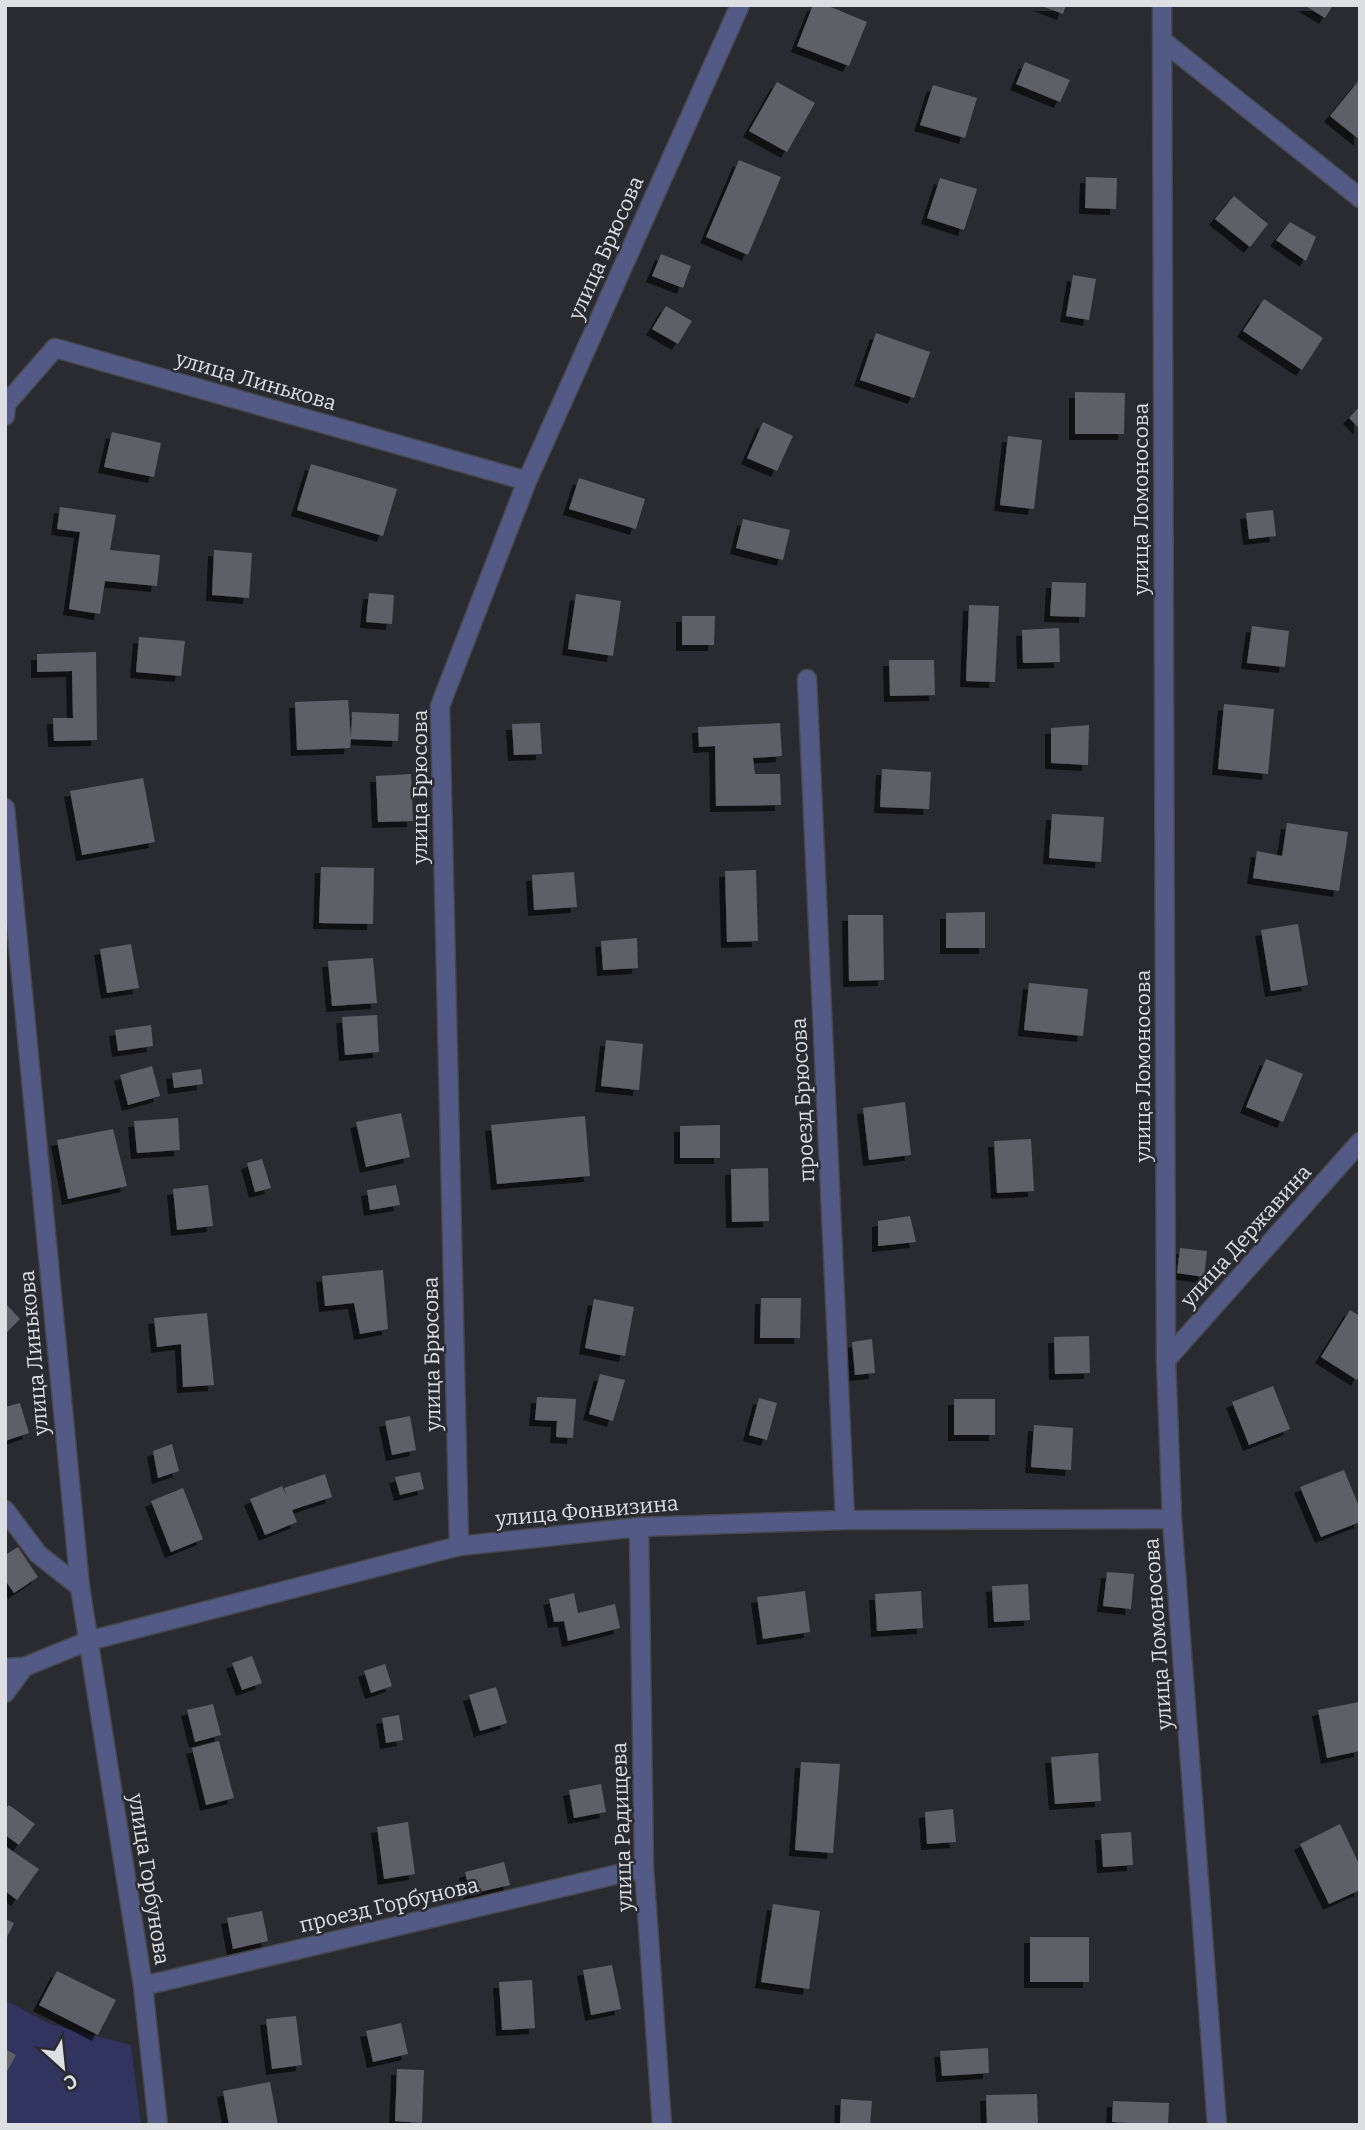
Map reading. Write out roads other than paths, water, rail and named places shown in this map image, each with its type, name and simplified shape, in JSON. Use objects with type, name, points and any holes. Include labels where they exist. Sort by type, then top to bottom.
[{"type":"street","name":"улица Брюсова","points":[[459,1546],[440,706],[527,481],[740,5]]},
{"type":"street","name":"улица Ломоносова","points":[[1162,5],[1166,1360],[1172,1519],[1217,2125]]},
{"type":"street","points":[[1163,41],[1360,198]]},
{"type":"street","name":"улица Линькова","points":[[6,408],[55,348],[527,481]]},
{"type":"street","name":"проезд Брюсова","points":[[807,679],[845,1520]]},
{"type":"street","name":"улица Линькова","points":[[5,808],[79,1587],[88,1641]]},
{"type":"street","name":"улица Державина","points":[[1166,1360],[1360,1142]]},
{"type":"street","points":[[5,1510],[38,1554],[79,1587]]},
{"type":"street","name":"улица Фонвизина","points":[[24,1667],[88,1641],[459,1546],[639,1527],[845,1520],[1172,1519]]},
{"type":"street","name":"улица Радищева","points":[[639,1527],[644,1868],[662,2125]]},
{"type":"street","name":"улица Горбунова","points":[[88,1641],[143,1986],[158,2125]]},
{"type":"street","points":[[5,1668],[24,1667]]},
{"type":"street","points":[[5,1693],[24,1667]]},
{"type":"street","name":"проезд Горбунова","points":[[143,1986],[644,1868]]}]
